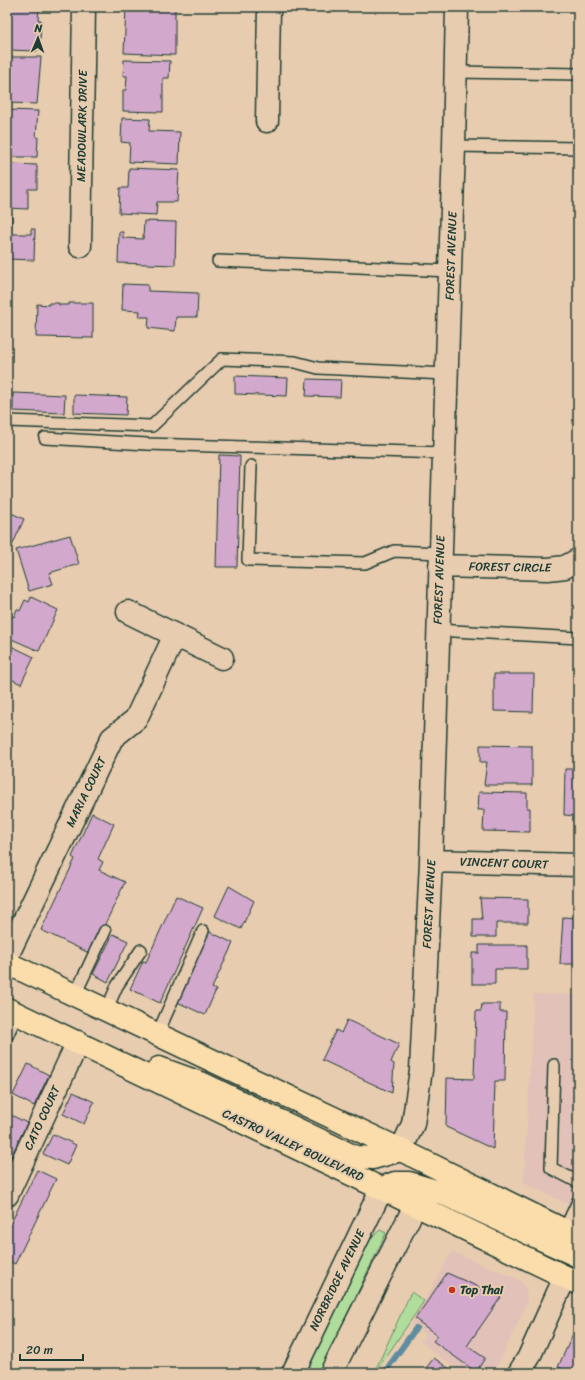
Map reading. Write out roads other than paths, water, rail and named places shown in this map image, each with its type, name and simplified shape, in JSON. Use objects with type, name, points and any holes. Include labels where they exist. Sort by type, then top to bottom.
[{"type":"main road","points":[[7,963],[401,1150],[571,1234]]},
{"type":"main road","name":"CASTRO VALLEY BOULEVARD","points":[[12,1011],[572,1280]]},
{"type":"main road","points":[[114,1060],[164,1069],[203,1084],[355,1157],[374,1158],[401,1150]]},
{"type":"main road","points":[[382,1188],[395,1183],[410,1183],[442,1193],[578,1256]]},
{"type":"street","name":"MEADOWLARK DRIVE","points":[[80,246],[84,7]]},
{"type":"street","points":[[267,121],[269,7]]},
{"type":"street","name":"FOREST AVENUE","points":[[401,1150],[413,1124],[421,1070],[431,861],[437,630],[454,146],[457,7]]},
{"type":"street","name":"FOREST CIRCLE","points":[[440,559],[548,569],[565,567],[578,560]]},
{"type":"street","points":[[128,612],[222,658]]},
{"type":"street","name":"MARIA COURT","points":[[7,956],[112,738],[136,719],[176,635]]},
{"type":"street","name":"VINCENT COURT","points":[[431,861],[578,865]]},
{"type":"street","name":"CATO COURT","points":[[7,1195],[78,1042]]},
{"type":"street","name":"NORBRIDGE AVENUE","points":[[293,1373],[382,1188]]},
{"type":"street","points":[[331,1373],[416,1204]]},
{"type":"street","points":[[525,1371],[552,1310],[572,1280]]},
{"type":"lane","points":[[456,72],[578,74]]},
{"type":"lane","points":[[454,146],[578,148]]},
{"type":"lane","points":[[218,261],[450,270]]},
{"type":"lane","points":[[7,421],[152,426],[222,359],[295,362],[318,368],[446,374]]},
{"type":"lane","points":[[45,438],[147,444],[444,453]]},
{"type":"lane","points":[[251,466],[248,560],[365,563],[394,551],[440,559]]},
{"type":"lane","points":[[437,630],[578,638]]},
{"type":"lane","points":[[75,996],[105,931]]},
{"type":"lane","points":[[157,1035],[203,931]]},
{"type":"lane","points":[[106,1011],[117,986],[141,950]]},
{"type":"lane","points":[[7,1036],[12,1011]]},
{"type":"lane","points":[[554,1065],[550,1168],[578,1182]]},
{"type":"lane","points":[[571,1234],[578,1201]]},
{"type":"waterway","points":[[384,1373],[416,1328]]},
{"type":"place","name":"Top Thai","points":[[452,1290]]}]
